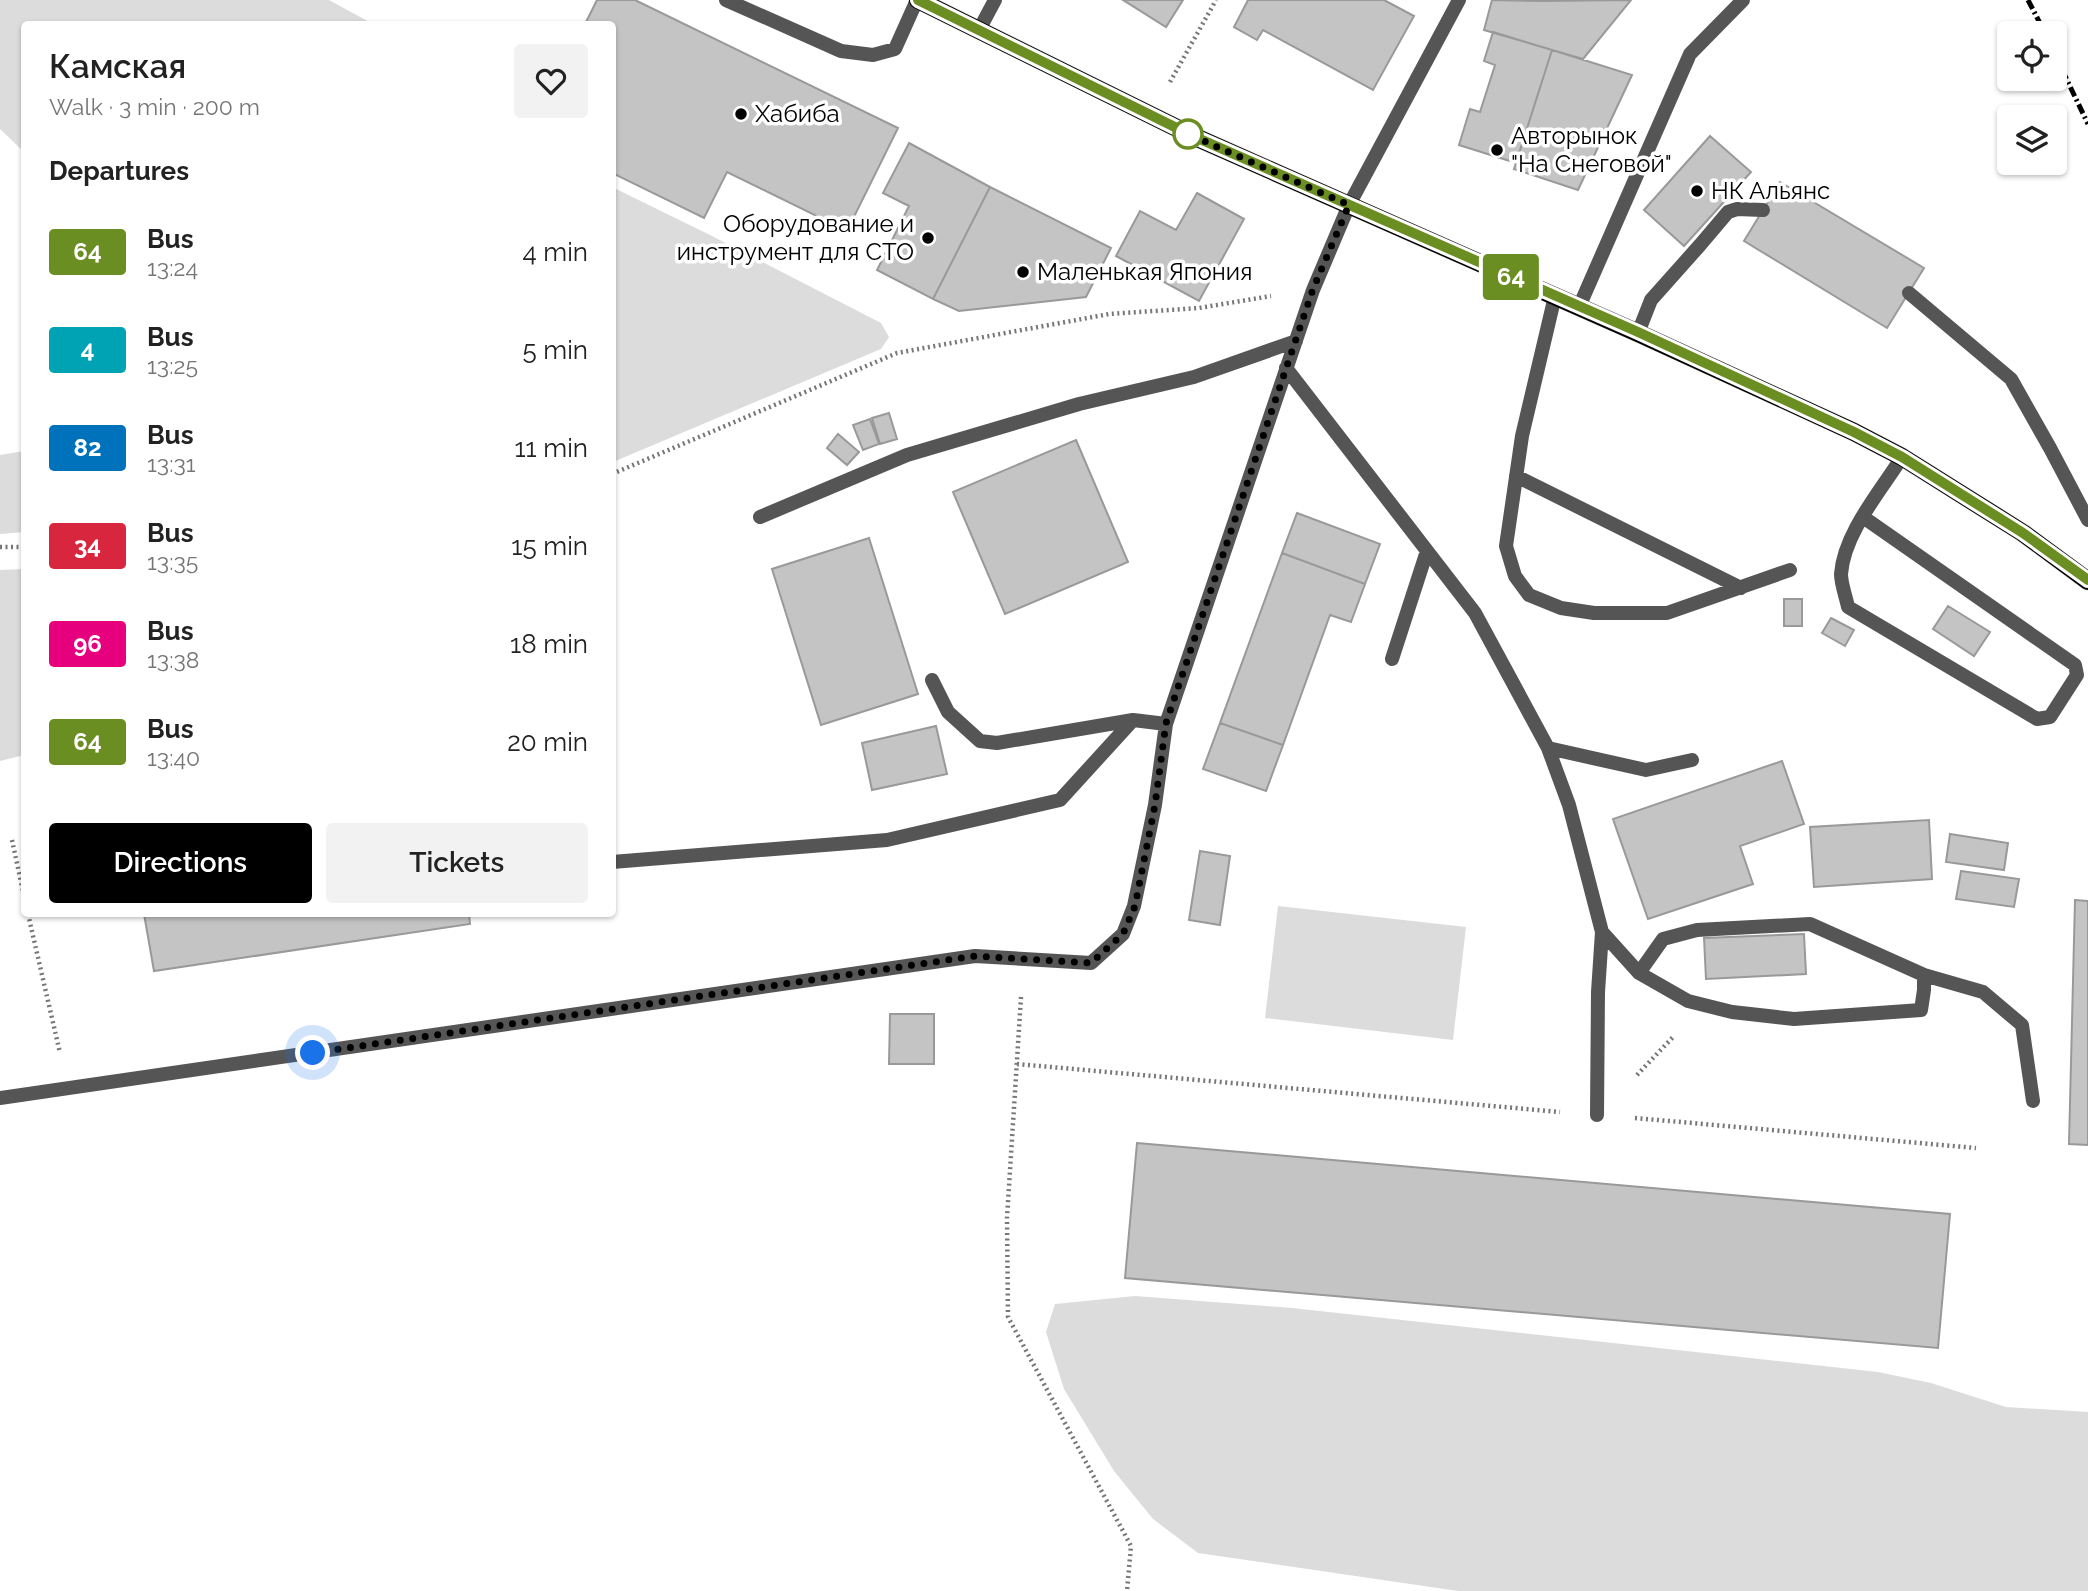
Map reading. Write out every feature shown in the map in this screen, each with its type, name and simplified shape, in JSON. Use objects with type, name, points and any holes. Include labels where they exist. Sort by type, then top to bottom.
[{"type":"main road","points":[[917,0],[1151,116],[1638,332],[1854,432],[1902,457],[2023,533],[2088,580]]},
{"type":"lane","points":[[726,0],[841,51],[873,55],[895,49],[917,0]]},
{"type":"lane","points":[[979,30],[995,0]]},
{"type":"lane","points":[[0,1098],[975,956],[1091,963],[1123,934],[1135,906],[1155,805],[1166,723],[1313,289],[1349,205],[1459,0]]},
{"type":"lane","points":[[1580,307],[1690,54],[1743,0]]},
{"type":"lane","points":[[1638,332],[1651,300],[1728,212],[1737,209],[1763,210]]},
{"type":"lane","points":[[1909,293],[2011,379],[2088,520]]},
{"type":"lane","points":[[1555,296],[1522,436],[1506,546],[1515,576],[1529,595],[1561,608],[1594,613],[1667,613],[1790,570]]},
{"type":"lane","points":[[760,517],[907,455],[1079,404],[1194,377],[1296,341]]},
{"type":"lane","points":[[1286,368],[1475,613],[1548,748],[1569,806],[1602,932],[1598,992],[1597,1115]]},
{"type":"lane","points":[[1863,517],[2075,665],[2077,675],[2050,717],[2037,719],[1848,607],[1841,576],[1849,541],[1863,517],[1902,457]]},
{"type":"lane","points":[[1516,476],[1741,588]]},
{"type":"lane","points":[[1392,659],[1427,551]]},
{"type":"lane","points":[[932,680],[948,712],[980,741],[997,743],[1133,720],[1166,723]]},
{"type":"lane","points":[[616,862],[887,840],[1060,800],[1133,720]]},
{"type":"lane","points":[[1548,748],[1646,770],[1692,760]]},
{"type":"lane","points":[[1639,973],[1663,939],[1697,930],[1810,924],[1924,975],[1983,992],[2022,1025],[2033,1101]]},
{"type":"lane","points":[[1602,932],[1639,973],[1688,1001],[1732,1012],[1794,1019],[1920,1010],[1924,975]]},
{"type":"path","points":[[1151,116],[1216,0]]},
{"type":"path","points":[[616,472],[897,353],[1109,314],[1199,308],[1313,289]]},
{"type":"path","points":[[0,547],[21,547]]},
{"type":"path","points":[[12,840],[21,882]]},
{"type":"path","points":[[30,917],[68,1087]]},
{"type":"path","points":[[1024,958],[1007,1218],[1008,1317],[1131,1545],[1126,1591]]},
{"type":"path","points":[[1597,1115],[1705,1004]]},
{"type":"path","points":[[1017,1064],[1976,1148]]},
{"type":"shaded area","points":[[0,0],[329,0],[368,21],[21,21],[21,149],[0,129]]},
{"type":"shaded area","points":[[616,189],[881,323],[889,337],[881,349],[616,461]]},
{"type":"shaded area","points":[[21,452],[21,532],[0,534],[0,455]]},
{"type":"shaded area","points":[[21,569],[21,756],[0,761],[0,570]]},
{"type":"shaded area","points":[[1278,906],[1466,927],[1453,1040],[1265,1018]]},
{"type":"shaded area","points":[[1135,1296],[1292,1308],[1878,1372],[1931,1383],[2006,1407],[2088,1412],[2088,1591],[1458,1591],[1198,1553],[1153,1519],[1114,1471],[1064,1389],[1046,1332],[1055,1304]]},
{"type":"building","name":"Хабиба","points":[[597,0],[635,0],[898,128],[847,231],[727,172],[704,218],[616,175],[616,21],[586,21]]},
{"type":"building","points":[[1123,0],[1183,0],[1166,27]]},
{"type":"building","points":[[1248,0],[1384,0],[1414,16],[1373,90],[1263,30],[1257,40],[1234,27]]},
{"type":"building","points":[[1492,0],[1631,0],[1583,59],[1484,30]]},
{"type":"building","points":[[1493,32],[1552,50],[1516,163],[1459,145],[1470,109],[1480,112],[1495,65],[1484,61]]},
{"type":"building","points":[[1552,50],[1632,75],[1578,190],[1514,169]]},
{"type":"building","name":"НК Альянс","points":[[1710,136],[1751,172],[1684,246],[1644,210]]},
{"type":"building","name":"Оборудование и инструмент для СТО","points":[[909,143],[990,187],[933,299],[877,270],[909,206],[883,193]]},
{"type":"building","points":[[1780,182],[1924,268],[1887,328],[1744,241]]},
{"type":"building","name":"Маленькая Япония","points":[[990,187],[1111,248],[1086,297],[959,311],[933,299]]},
{"type":"building","points":[[1197,193],[1244,219],[1199,301],[1116,256],[1140,211],[1176,230]]},
{"type":"building","points":[[889,413],[897,439],[880,444],[872,418]]},
{"type":"building","points":[[870,419],[879,444],[863,450],[853,425]]},
{"type":"building","points":[[838,434],[859,452],[847,465],[827,448]]},
{"type":"building","points":[[1076,440],[1128,562],[1005,614],[953,492]]},
{"type":"building","points":[[1297,513],[1380,544],[1365,584],[1282,553]]},
{"type":"building","points":[[869,538],[918,694],[821,725],[772,569]]},
{"type":"building","points":[[1282,553],[1365,584],[1351,622],[1330,615],[1283,745],[1220,723]]},
{"type":"building","points":[[1784,599],[1802,599],[1802,626],[1784,626]]},
{"type":"building","points":[[1948,606],[1990,632],[1974,656],[1933,629]]},
{"type":"building","points":[[1831,618],[1854,630],[1845,646],[1822,633]]},
{"type":"building","points":[[1220,723],[1283,745],[1266,791],[1203,769]]},
{"type":"building","points":[[936,726],[947,774],[872,790],[862,743]]},
{"type":"building","points":[[1782,761],[1804,824],[1740,846],[1753,884],[1648,919],[1613,819]]},
{"type":"building","points":[[1929,820],[1932,879],[1814,887],[1810,827]]},
{"type":"building","points":[[1950,834],[2008,843],[2004,870],[1946,862]]},
{"type":"building","points":[[1200,851],[1230,856],[1220,925],[1189,920]]},
{"type":"building","points":[[1961,871],[2019,879],[2014,907],[1956,899]]},
{"type":"building","points":[[2075,900],[2088,901],[2088,1145],[2069,1144]]},
{"type":"building","points":[[145,917],[469,917],[470,924],[154,971]]},
{"type":"building","points":[[1804,934],[1806,974],[1706,979],[1704,938]]},
{"type":"building","points":[[890,1014],[934,1014],[934,1064],[889,1064]]},
{"type":"building","points":[[1137,1143],[1950,1214],[1938,1348],[1125,1278]]},
{"type":"railway","points":[[2028,0],[2039,21]]},
{"type":"railway","points":[[2067,80],[2088,124]]},
{"type":"bus line","name":"64","points":[[918,0],[1193,136],[1638,332],[1854,432],[1902,457],[2023,533],[2088,580]]},
{"type":"place","name":"Хабиба","points":[[741,114]]},
{"type":"place","name":"Авторынок \"На Снеговой\"","points":[[1497,150]]},
{"type":"place","name":"НК Альянс","points":[[1697,191]]},
{"type":"place","name":"Оборудование и инструмент для СТО","points":[[928,238]]},
{"type":"place","name":"Маленькая Япония","points":[[1023,272]]},
{"type":"route","points":[[313,1053],[975,956],[1091,963],[1123,934],[1135,906],[1155,805],[1166,723],[1313,289],[1349,205],[1188,134]]}]
